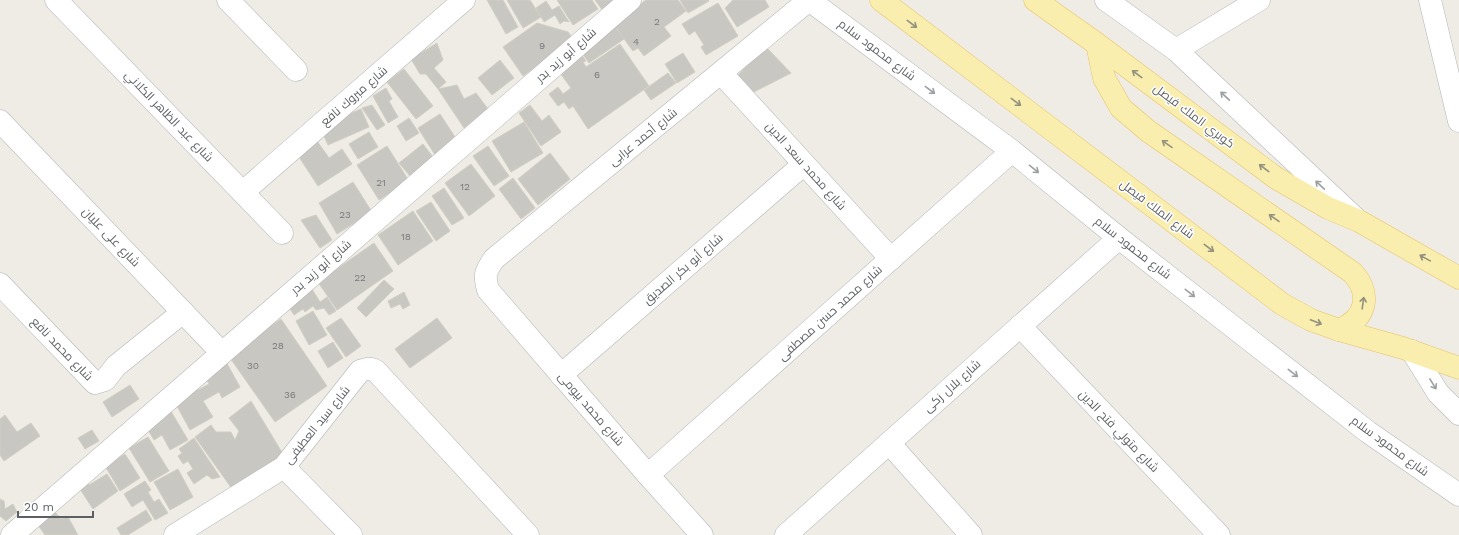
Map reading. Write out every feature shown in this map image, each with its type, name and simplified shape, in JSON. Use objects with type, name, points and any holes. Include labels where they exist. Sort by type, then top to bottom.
[{"type":"main road","name":"شارع الملك فيصل","points":[[881,0],[1282,304],[1311,320],[1339,330],[1412,351],[1459,368]]},
{"type":"main road","name":"كوبري الملك فيصل","points":[[1035,0],[1097,44],[1276,178],[1328,208],[1359,221]]},
{"type":"main road","points":[[1097,44],[1104,78],[1122,108],[1148,130],[1353,273],[1360,281],[1364,290],[1362,311],[1357,320],[1339,330]]},
{"type":"main road","points":[[1359,221],[1455,270]]},
{"type":"street","name":"شارع عبد الظاهر الكلاني","points":[[56,0],[282,233]]},
{"type":"street","points":[[228,0],[296,70]]},
{"type":"street","name":"شارع مبروك نافع","points":[[243,192],[464,0]]},
{"type":"street","name":"شارع أبو زيد بدر","points":[[12,535],[630,0]]},
{"type":"street","name":"شارع أحمد عرابى","points":[[485,279],[487,269],[494,259],[809,0]]},
{"type":"street","name":"شارع محمود سلام","points":[[809,0],[1012,151],[1119,238],[1368,432],[1459,495]]},
{"type":"street","points":[[1106,0],[1176,50],[1359,221]]},
{"type":"street","points":[[1176,50],[1258,0]]},
{"type":"street","points":[[1430,0],[1459,121]]},
{"type":"street","name":"شارع محمد سعد الدين","points":[[721,73],[891,259]]},
{"type":"street","name":"شارع على عليان","points":[[0,121],[222,353]]},
{"type":"street","name":"شارع محمد حسن مصطفى","points":[[648,475],[1012,151]]},
{"type":"street","name":"شارع أبو بكر الصديق","points":[[561,375],[804,164]]},
{"type":"street","name":"شارع بلال زكى","points":[[786,535],[1119,238]]},
{"type":"street","name":"شارع محمد بيومى","points":[[485,279],[488,290],[702,535]]},
{"type":"street","name":"شارع محمد نافع","points":[[0,284],[95,383],[105,380],[116,366],[183,312]]},
{"type":"street","name":"شارع متولي فتح الدين","points":[[1020,326],[1219,535]]},
{"type":"street","points":[[1412,351],[1438,392],[1459,414]]},
{"type":"street","name":"شارع سيد العطيفى","points":[[175,535],[284,467],[360,371],[367,368],[376,371],[528,535]]},
{"type":"street","points":[[889,443],[971,535]]},
{"type":"street","points":[[284,467],[351,535]]},
{"type":"building","points":[[487,0],[503,0],[518,27],[506,34]]},
{"type":"building","points":[[507,0],[530,0],[541,17],[523,28]]},
{"type":"building","points":[[557,0],[592,0],[598,9],[573,25]]},
{"type":"building","points":[[595,0],[618,0],[603,11]]},
{"type":"building","points":[[646,0],[678,0],[686,11],[664,27],[671,36],[644,56],[638,48],[633,51],[613,24]]},
{"type":"building","points":[[680,0],[708,0],[709,1],[688,13]]},
{"type":"building","points":[[733,0],[765,0],[769,7],[737,27],[725,8]]},
{"type":"building","points":[[546,1],[552,10],[559,6],[569,22],[564,21],[560,24],[555,15],[544,22],[536,8]]},
{"type":"building","points":[[718,3],[738,36],[706,55],[701,47],[704,45],[695,31],[689,35],[682,24]]},
{"type":"building","points":[[537,23],[568,32],[574,40],[523,76],[503,47]]},
{"type":"building","points":[[613,24],[624,39],[589,63],[577,46]]},
{"type":"building","points":[[437,43],[443,60],[434,68],[446,82],[438,89],[426,74],[420,74],[411,59]]},
{"type":"building","points":[[620,44],[649,86],[588,129],[573,106],[569,109],[564,102],[558,106],[549,94],[558,87],[563,94],[571,88],[558,70],[581,54],[586,61],[583,62],[586,67]]},
{"type":"building","points":[[766,47],[791,73],[754,92],[738,75]]},
{"type":"building","points":[[683,53],[695,72],[677,83],[665,64]]},
{"type":"building","points":[[500,60],[514,78],[492,95],[478,78]]},
{"type":"building","points":[[404,69],[433,106],[416,119],[387,82]]},
{"type":"building","points":[[668,73],[676,83],[651,100],[644,90]]},
{"type":"building","points":[[457,85],[464,99],[476,93],[488,109],[464,128],[438,89]]},
{"type":"building","points":[[386,88],[392,99],[389,101],[398,117],[388,123],[373,96]]},
{"type":"building","points":[[372,105],[385,125],[377,130],[362,108]]},
{"type":"building","points":[[530,105],[542,121],[549,115],[561,132],[541,146],[519,113]]},
{"type":"building","points":[[361,109],[369,127],[328,145],[320,127]]},
{"type":"building","points":[[440,114],[459,143],[437,158],[418,128]]},
{"type":"building","points":[[409,118],[419,133],[406,141],[397,126]]},
{"type":"building","points":[[524,122],[543,153],[511,172],[492,141]]},
{"type":"building","points":[[369,132],[378,147],[358,159],[349,144]]},
{"type":"building","points":[[317,141],[329,158],[342,149],[352,164],[318,186],[297,154]]},
{"type":"building","points":[[423,144],[433,157],[410,176],[399,163]]},
{"type":"building","points":[[387,146],[409,181],[379,200],[357,165]]},
{"type":"building","points":[[488,146],[509,176],[494,186],[473,156]]},
{"type":"building","points":[[550,153],[570,179],[538,205],[518,179]]},
{"type":"building","points":[[471,164],[495,196],[469,216],[445,183]]},
{"type":"building","points":[[513,178],[535,208],[521,219],[499,189]]},
{"type":"building","points":[[353,182],[372,212],[337,234],[319,203]]},
{"type":"building","points":[[444,188],[464,218],[452,225],[432,196]]},
{"type":"building","points":[[431,202],[450,231],[436,241],[416,211]]},
{"type":"building","points":[[413,211],[433,241],[398,265],[378,235]]},
{"type":"building","points":[[316,215],[332,240],[320,248],[301,220]]},
{"type":"building","points":[[374,243],[393,271],[337,310],[318,282]]},
{"type":"building","points":[[384,280],[394,289],[366,317],[357,308]]},
{"type":"building","points":[[312,289],[320,302],[327,297],[336,311],[329,315],[324,308],[316,310],[313,306],[305,312],[303,309],[294,315],[287,304]]},
{"type":"building","points":[[404,292],[410,305],[403,309],[400,304],[391,308],[388,301]]},
{"type":"building","points":[[313,311],[327,335],[309,345],[296,321]]},
{"type":"building","points":[[341,318],[361,346],[346,357],[326,328]]},
{"type":"building","points":[[437,318],[452,338],[410,368],[395,349]]},
{"type":"building","points":[[281,319],[327,386],[275,422],[228,355]]},
{"type":"building","points":[[333,342],[343,358],[328,368],[318,351]]},
{"type":"building","points":[[225,360],[240,387],[222,398],[219,392],[203,401],[213,417],[190,430],[172,397],[195,384],[198,390],[209,384],[203,372]]},
{"type":"building","points":[[130,385],[139,399],[112,417],[103,402]]},
{"type":"building","points":[[251,401],[286,459],[235,493],[195,437],[211,425],[216,432],[231,432],[235,440],[239,431],[229,418]]},
{"type":"building","points":[[169,408],[188,440],[170,450],[162,435],[154,440],[144,423]]},
{"type":"building","points":[[5,415],[17,432],[31,423],[40,436],[4,461],[0,455],[0,419]]},
{"type":"building","points":[[92,430],[99,441],[85,449],[78,438]]},
{"type":"building","points":[[148,437],[169,471],[150,482],[129,448]]},
{"type":"building","points":[[194,438],[220,477],[212,479],[207,475],[194,484],[187,473],[193,469],[188,461],[183,464],[178,456],[182,453],[179,449]]},
{"type":"building","points":[[125,454],[140,478],[120,491],[105,466]]},
{"type":"building","points":[[178,469],[193,497],[170,510],[154,482]]},
{"type":"building","points":[[107,474],[118,491],[93,509],[78,486],[86,479],[89,485]]},
{"type":"building","points":[[145,481],[151,490],[148,492],[154,502],[159,499],[168,513],[155,520],[143,500],[132,507],[124,494]]},
{"type":"building","points":[[0,499],[4,501],[5,509],[13,504],[17,512],[6,521],[0,516]]},
{"type":"building","points":[[146,510],[152,520],[128,535],[121,535],[117,528]]},
{"type":"building","points":[[55,512],[61,519],[68,517],[78,535],[45,535],[38,525]]}]
